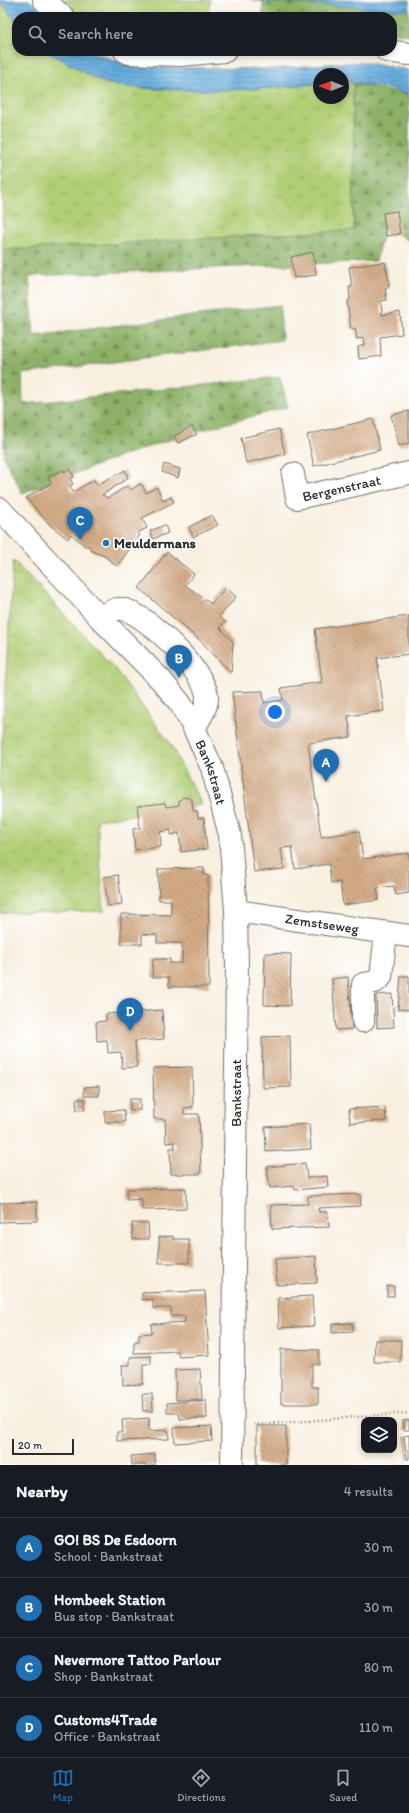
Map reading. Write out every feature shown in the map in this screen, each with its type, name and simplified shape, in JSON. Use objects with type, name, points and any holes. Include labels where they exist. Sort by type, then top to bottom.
[{"type":"street","points":[[44,0],[57,12]]},
{"type":"street","points":[[397,52],[409,54]]},
{"type":"street","name":"Bergenstraat","points":[[293,474],[297,498],[409,473]]},
{"type":"street","name":"Bankstraat","points":[[0,508],[101,619],[161,680],[180,703],[194,728],[212,768],[230,835],[236,911],[236,1174],[232,1465]]},
{"type":"street","name":"Bankstraat","points":[[101,619],[112,610],[122,609],[138,616],[160,632],[186,658],[204,683],[207,696],[205,710],[194,728]]},
{"type":"street","name":"Zemstseweg","points":[[236,911],[409,936]]},
{"type":"street","points":[[363,1022],[363,984],[375,982],[381,977],[386,933]]},
{"type":"path","points":[[233,1427],[409,1413]]},
{"type":"green space","points":[[57,0],[211,0],[207,12],[72,12]]},
{"type":"green space","points":[[0,1],[12,17],[12,56],[55,56],[100,81],[117,86],[218,90],[268,88],[313,84],[313,104],[349,104],[349,82],[353,83],[354,230],[3,250]]},
{"type":"green space","points":[[263,1],[409,10],[409,35],[397,33],[397,12],[263,12]]},
{"type":"green space","points":[[353,83],[409,95],[409,241],[385,225],[376,261],[29,276],[34,336],[280,305],[282,340],[22,374],[23,404],[280,377],[288,407],[195,432],[138,450],[22,493],[4,458],[3,250],[354,230]]},
{"type":"green space","points":[[13,560],[115,669],[169,742],[202,805],[97,820],[104,911],[0,913],[0,772]]},
{"type":"water","points":[[0,0],[29,0],[42,12],[12,12],[12,16]]},
{"type":"water","points":[[251,0],[409,0],[409,10],[258,1]]},
{"type":"water","points":[[55,56],[103,56],[133,67],[271,69],[362,62],[409,70],[409,95],[387,88],[349,82],[349,68],[313,68],[313,84],[269,88],[193,90],[117,86],[100,81]]},
{"type":"building","points":[[397,211],[400,234],[386,236],[383,213]]},
{"type":"building","points":[[313,252],[316,275],[294,278],[291,257]]},
{"type":"building","points":[[385,262],[389,283],[388,288],[385,288],[387,300],[381,301],[382,315],[400,312],[402,334],[380,337],[381,356],[359,359],[358,347],[365,345],[364,338],[357,339],[355,328],[351,329],[347,302],[350,299],[349,287],[352,287],[349,267]]},
{"type":"building","points":[[409,411],[409,443],[399,446],[391,415]]},
{"type":"building","points":[[373,419],[380,450],[314,466],[307,435]]},
{"type":"building","points":[[192,426],[197,434],[178,443],[174,436]]},
{"type":"building","points":[[279,429],[285,454],[246,463],[241,438]]},
{"type":"building","points":[[164,464],[180,469],[178,478],[162,472]]},
{"type":"building","points":[[69,469],[74,477],[70,479],[73,484],[70,486],[73,492],[94,480],[97,485],[125,470],[128,478],[102,495],[108,498],[127,486],[131,490],[139,484],[142,485],[146,493],[157,487],[163,501],[171,497],[174,502],[142,518],[147,528],[137,533],[140,535],[117,566],[104,556],[92,551],[89,546],[85,546],[71,534],[68,539],[50,525],[26,498],[51,483],[48,477],[63,470],[64,472]]},
{"type":"building","points":[[212,515],[218,525],[193,537],[189,527]]},
{"type":"building","points":[[165,525],[168,533],[153,539],[150,531]]},
{"type":"building","points":[[167,552],[194,574],[185,585],[211,604],[226,587],[236,597],[219,617],[225,622],[220,628],[233,642],[231,673],[205,645],[139,588]]},
{"type":"building","points":[[409,616],[409,654],[377,658],[384,711],[348,716],[351,737],[308,743],[321,837],[359,831],[363,859],[409,853],[409,893],[396,895],[394,886],[377,888],[379,900],[343,905],[340,882],[331,883],[329,864],[295,869],[292,847],[281,848],[284,869],[254,872],[232,692],[263,691],[264,703],[283,700],[281,688],[322,682],[315,629]]},
{"type":"building","points":[[183,797],[192,800],[193,811],[197,811],[198,818],[204,818],[207,849],[181,852],[179,833],[171,835],[171,830],[160,832],[161,847],[135,850],[133,829],[140,828],[137,806],[165,803],[166,807],[179,805],[179,801]]},
{"type":"building","points":[[204,868],[204,875],[208,875],[209,987],[169,987],[169,977],[152,977],[153,959],[170,959],[170,963],[182,963],[182,943],[157,943],[157,935],[142,934],[142,944],[121,944],[121,914],[171,915],[171,900],[159,900],[158,869]]},
{"type":"building","points":[[118,875],[122,904],[108,906],[104,877]]},
{"type":"building","points":[[265,953],[291,954],[290,1006],[264,1005]]},
{"type":"building","points":[[401,976],[409,976],[409,1010],[398,1009]]},
{"type":"building","points":[[348,977],[352,1029],[336,1030],[332,979]]},
{"type":"building","points":[[392,994],[394,1027],[377,1028],[376,995]]},
{"type":"building","points":[[162,1010],[164,1039],[135,1041],[137,1067],[122,1068],[121,1052],[108,1053],[107,1040],[97,1041],[96,1022],[106,1021],[106,1014]]},
{"type":"building","points":[[290,1036],[291,1087],[263,1088],[262,1037]]},
{"type":"building","points":[[192,1067],[193,1107],[184,1108],[184,1114],[199,1114],[201,1174],[171,1174],[170,1148],[175,1148],[174,1142],[166,1143],[165,1119],[154,1119],[153,1068]]},
{"type":"building","points":[[99,1086],[99,1096],[84,1096],[84,1087]]},
{"type":"building","points":[[76,1099],[85,1099],[85,1110],[77,1110]]},
{"type":"building","points":[[130,1099],[140,1099],[140,1110],[130,1110]]},
{"type":"building","points":[[385,1107],[386,1121],[350,1123],[349,1109]]},
{"type":"building","points":[[124,1110],[125,1122],[105,1122],[105,1111]]},
{"type":"building","points":[[309,1124],[311,1149],[266,1152],[265,1127]]},
{"type":"building","points":[[305,1163],[307,1178],[327,1176],[328,1187],[295,1190],[294,1186],[270,1188],[267,1167]]},
{"type":"building","points":[[186,1188],[186,1209],[142,1210],[142,1199],[127,1200],[127,1189]]},
{"type":"building","points":[[360,1194],[361,1206],[318,1208],[319,1212],[328,1212],[329,1227],[272,1229],[271,1205],[308,1204],[308,1196]]},
{"type":"building","points":[[37,1202],[37,1221],[0,1222],[0,1203]]},
{"type":"building","points":[[132,1223],[148,1223],[149,1239],[133,1239]]},
{"type":"building","points":[[173,1236],[173,1239],[189,1239],[189,1263],[159,1263],[159,1237]]},
{"type":"building","points":[[316,1256],[317,1283],[277,1285],[275,1259]]},
{"type":"building","points":[[387,1286],[394,1286],[394,1296],[387,1296]]},
{"type":"building","points":[[205,1291],[209,1355],[179,1357],[178,1351],[134,1353],[134,1342],[139,1341],[139,1334],[152,1333],[151,1324],[185,1322],[185,1316],[171,1316],[171,1308],[153,1308],[153,1299],[142,1300],[142,1293]]},
{"type":"building","points":[[312,1296],[314,1326],[279,1328],[278,1298]]},
{"type":"building","points":[[352,1323],[353,1332],[332,1333],[332,1324]]},
{"type":"building","points":[[375,1340],[401,1340],[400,1362],[374,1362]]},
{"type":"building","points":[[281,1349],[319,1350],[319,1364],[312,1364],[312,1387],[318,1387],[318,1404],[281,1404]]},
{"type":"building","points":[[151,1356],[151,1364],[143,1364],[143,1384],[123,1385],[122,1365],[130,1365],[130,1357]]},
{"type":"building","points":[[200,1369],[202,1399],[176,1400],[175,1370]]},
{"type":"building","points":[[142,1394],[152,1394],[153,1411],[143,1411]]},
{"type":"building","points":[[206,1400],[207,1418],[180,1419],[179,1413],[167,1413],[167,1403]]},
{"type":"building","points":[[149,1418],[149,1431],[168,1430],[169,1439],[117,1441],[117,1432],[123,1432],[122,1420]]},
{"type":"building","points":[[409,1420],[409,1430],[404,1430],[403,1421]]},
{"type":"building","points":[[211,1426],[212,1441],[175,1443],[174,1428]]},
{"type":"building","points":[[257,1426],[286,1426],[286,1465],[257,1465]]},
{"type":"building","points":[[409,1435],[409,1459],[407,1459],[404,1436]]},
{"type":"building","points":[[155,1454],[155,1465],[132,1465],[131,1456]]},
{"type":"place","name":"Nevermore Tattoo Parlour","points":[[80,540]]},
{"type":"place","name":"Meuldermans","points":[[106,543]]},
{"type":"place","name":"Hombeek Station","points":[[179,678]]},
{"type":"place","name":"GO! BS De Esdoorn","points":[[326,782]]},
{"type":"place","name":"Customs4Trade","points":[[130,1031]]}]
